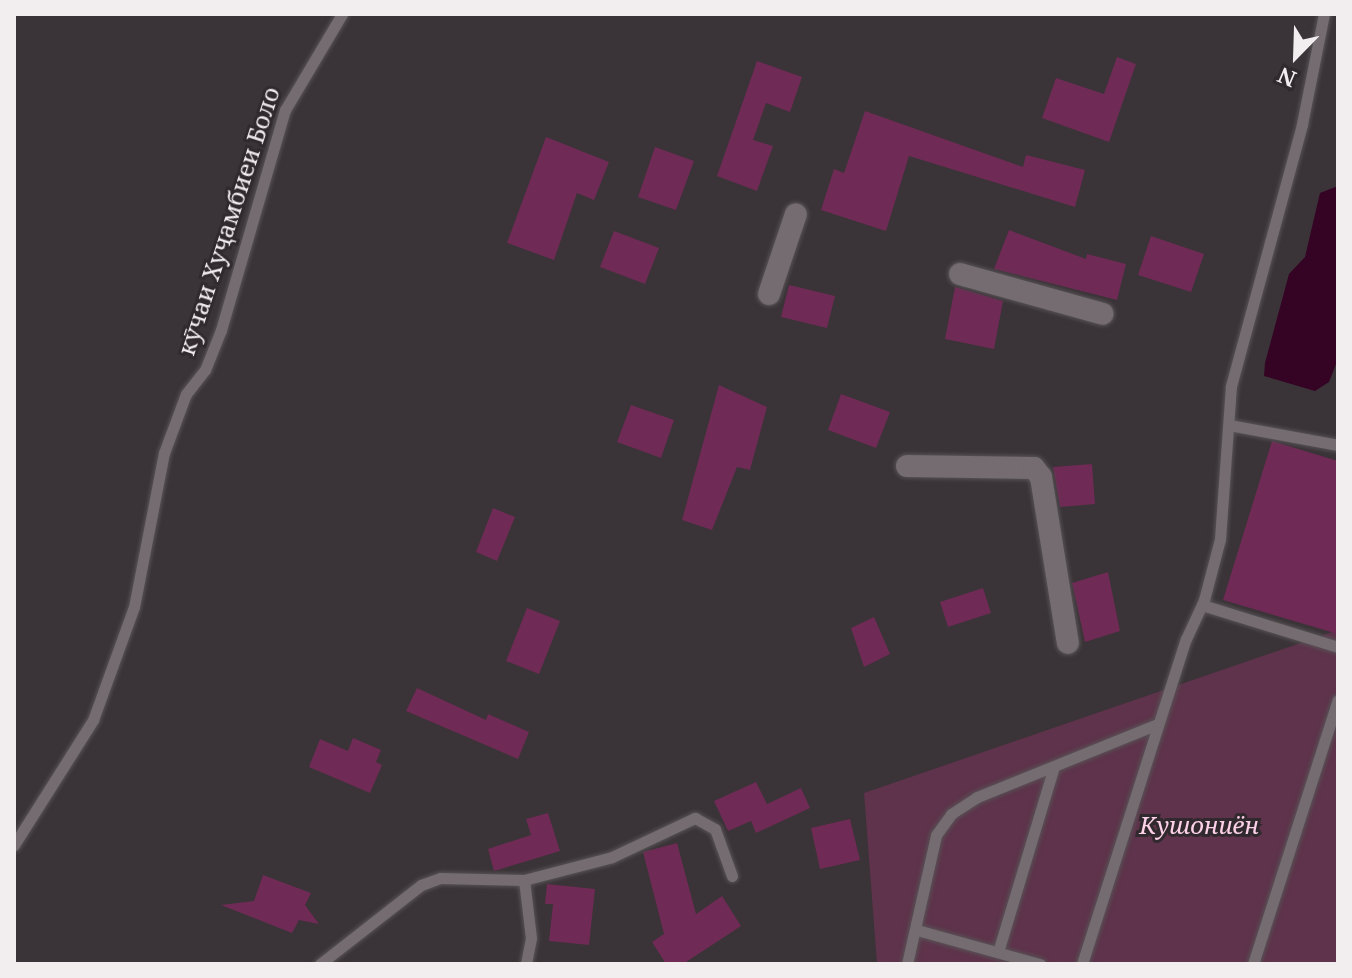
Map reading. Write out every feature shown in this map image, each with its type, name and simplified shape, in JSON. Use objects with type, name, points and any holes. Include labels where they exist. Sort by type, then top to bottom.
[{"type":"street","points":[[769,294],[796,214]]},
{"type":"street","points":[[960,274],[1103,314]]},
{"type":"street","points":[[907,466],[1025,463],[1034,468],[1041,477],[1068,643]]},
{"type":"lane","name":"кӯчаи Хуҷамбиеи Боло","points":[[14,845],[93,720],[134,607],[168,442],[186,394],[205,370],[221,330],[285,110],[342,14]]},
{"type":"lane","points":[[1082,964],[1158,724],[1202,605],[1220,539],[1231,386],[1302,124],[1324,14]]},
{"type":"lane","points":[[1229,425],[1338,445]]},
{"type":"lane","points":[[1202,605],[1338,647]]},
{"type":"lane","points":[[1253,964],[1338,700]]},
{"type":"lane","points":[[907,964],[936,835],[951,814],[977,797],[1158,724]]},
{"type":"lane","points":[[998,952],[1054,766]]},
{"type":"lane","points":[[320,964],[421,885],[440,878],[524,880],[612,857],[695,818],[715,829],[732,876]]},
{"type":"lane","points":[[524,880],[531,938],[526,964]]},
{"type":"lane","points":[[917,930],[1040,964]]},
{"type":"green space","name":"Кушониён","points":[[1338,630],[1338,964],[877,964],[864,793]]},
{"type":"shaded area","points":[[1338,186],[1338,359],[1329,382],[1315,391],[1264,376],[1265,363],[1289,274],[1305,257],[1320,193]]},
{"type":"building","points":[[1117,57],[1136,64],[1109,142],[1042,118],[1056,78],[1104,94]]},
{"type":"building","points":[[757,61],[802,77],[790,112],[766,103],[753,140],[773,146],[757,191],[717,176]]},
{"type":"building","points":[[865,111],[1023,167],[1026,155],[1085,170],[1075,207],[909,156],[886,231],[821,210],[834,169],[844,173]]},
{"type":"building","points":[[546,137],[609,162],[594,200],[577,193],[554,260],[507,243]]},
{"type":"building","points":[[655,147],[694,161],[676,210],[638,197]]},
{"type":"building","points":[[1009,230],[1086,259],[1087,254],[1126,264],[1117,300],[994,269]]},
{"type":"building","points":[[614,231],[659,248],[645,284],[600,267]]},
{"type":"building","points":[[1151,236],[1204,254],[1191,292],[1138,275]]},
{"type":"building","points":[[789,285],[835,296],[827,328],[781,317]]},
{"type":"building","points":[[955,287],[1003,301],[994,349],[945,339]]},
{"type":"building","points":[[719,385],[767,407],[750,470],[737,467],[712,530],[682,520]]},
{"type":"building","points":[[841,394],[890,412],[876,448],[828,430]]},
{"type":"building","points":[[631,405],[674,420],[661,458],[617,442]]},
{"type":"building","points":[[1272,441],[1338,461],[1338,634],[1223,600]]},
{"type":"building","points":[[1092,464],[1095,504],[1060,507],[1053,467]]},
{"type":"building","points":[[493,508],[515,517],[497,561],[476,552]]},
{"type":"building","points":[[1108,572],[1120,631],[1085,642],[1072,583]]},
{"type":"building","points":[[983,588],[991,613],[948,627],[940,602]]},
{"type":"building","points":[[527,608],[560,621],[539,674],[506,661]]},
{"type":"building","points":[[874,617],[890,654],[864,667],[851,628]]},
{"type":"building","points":[[417,688],[486,720],[488,714],[529,732],[518,759],[406,711]]},
{"type":"building","points":[[353,738],[381,750],[376,762],[382,765],[370,793],[309,767],[320,739],[348,751]]},
{"type":"building","points":[[756,782],[767,804],[801,788],[810,808],[756,833],[751,821],[728,831],[714,801]]},
{"type":"building","points":[[548,813],[560,851],[494,871],[488,849],[531,835],[526,819]]},
{"type":"building","points":[[850,819],[860,860],[820,869],[811,828]]},
{"type":"building","points":[[677,843],[696,914],[722,896],[741,926],[683,964],[666,964],[652,942],[664,934],[643,852]]},
{"type":"building","points":[[263,875],[311,893],[305,905],[319,924],[299,920],[292,933],[221,905],[254,901]]},
{"type":"building","points":[[547,884],[595,889],[589,945],[549,941],[553,904],[545,904]]}]
